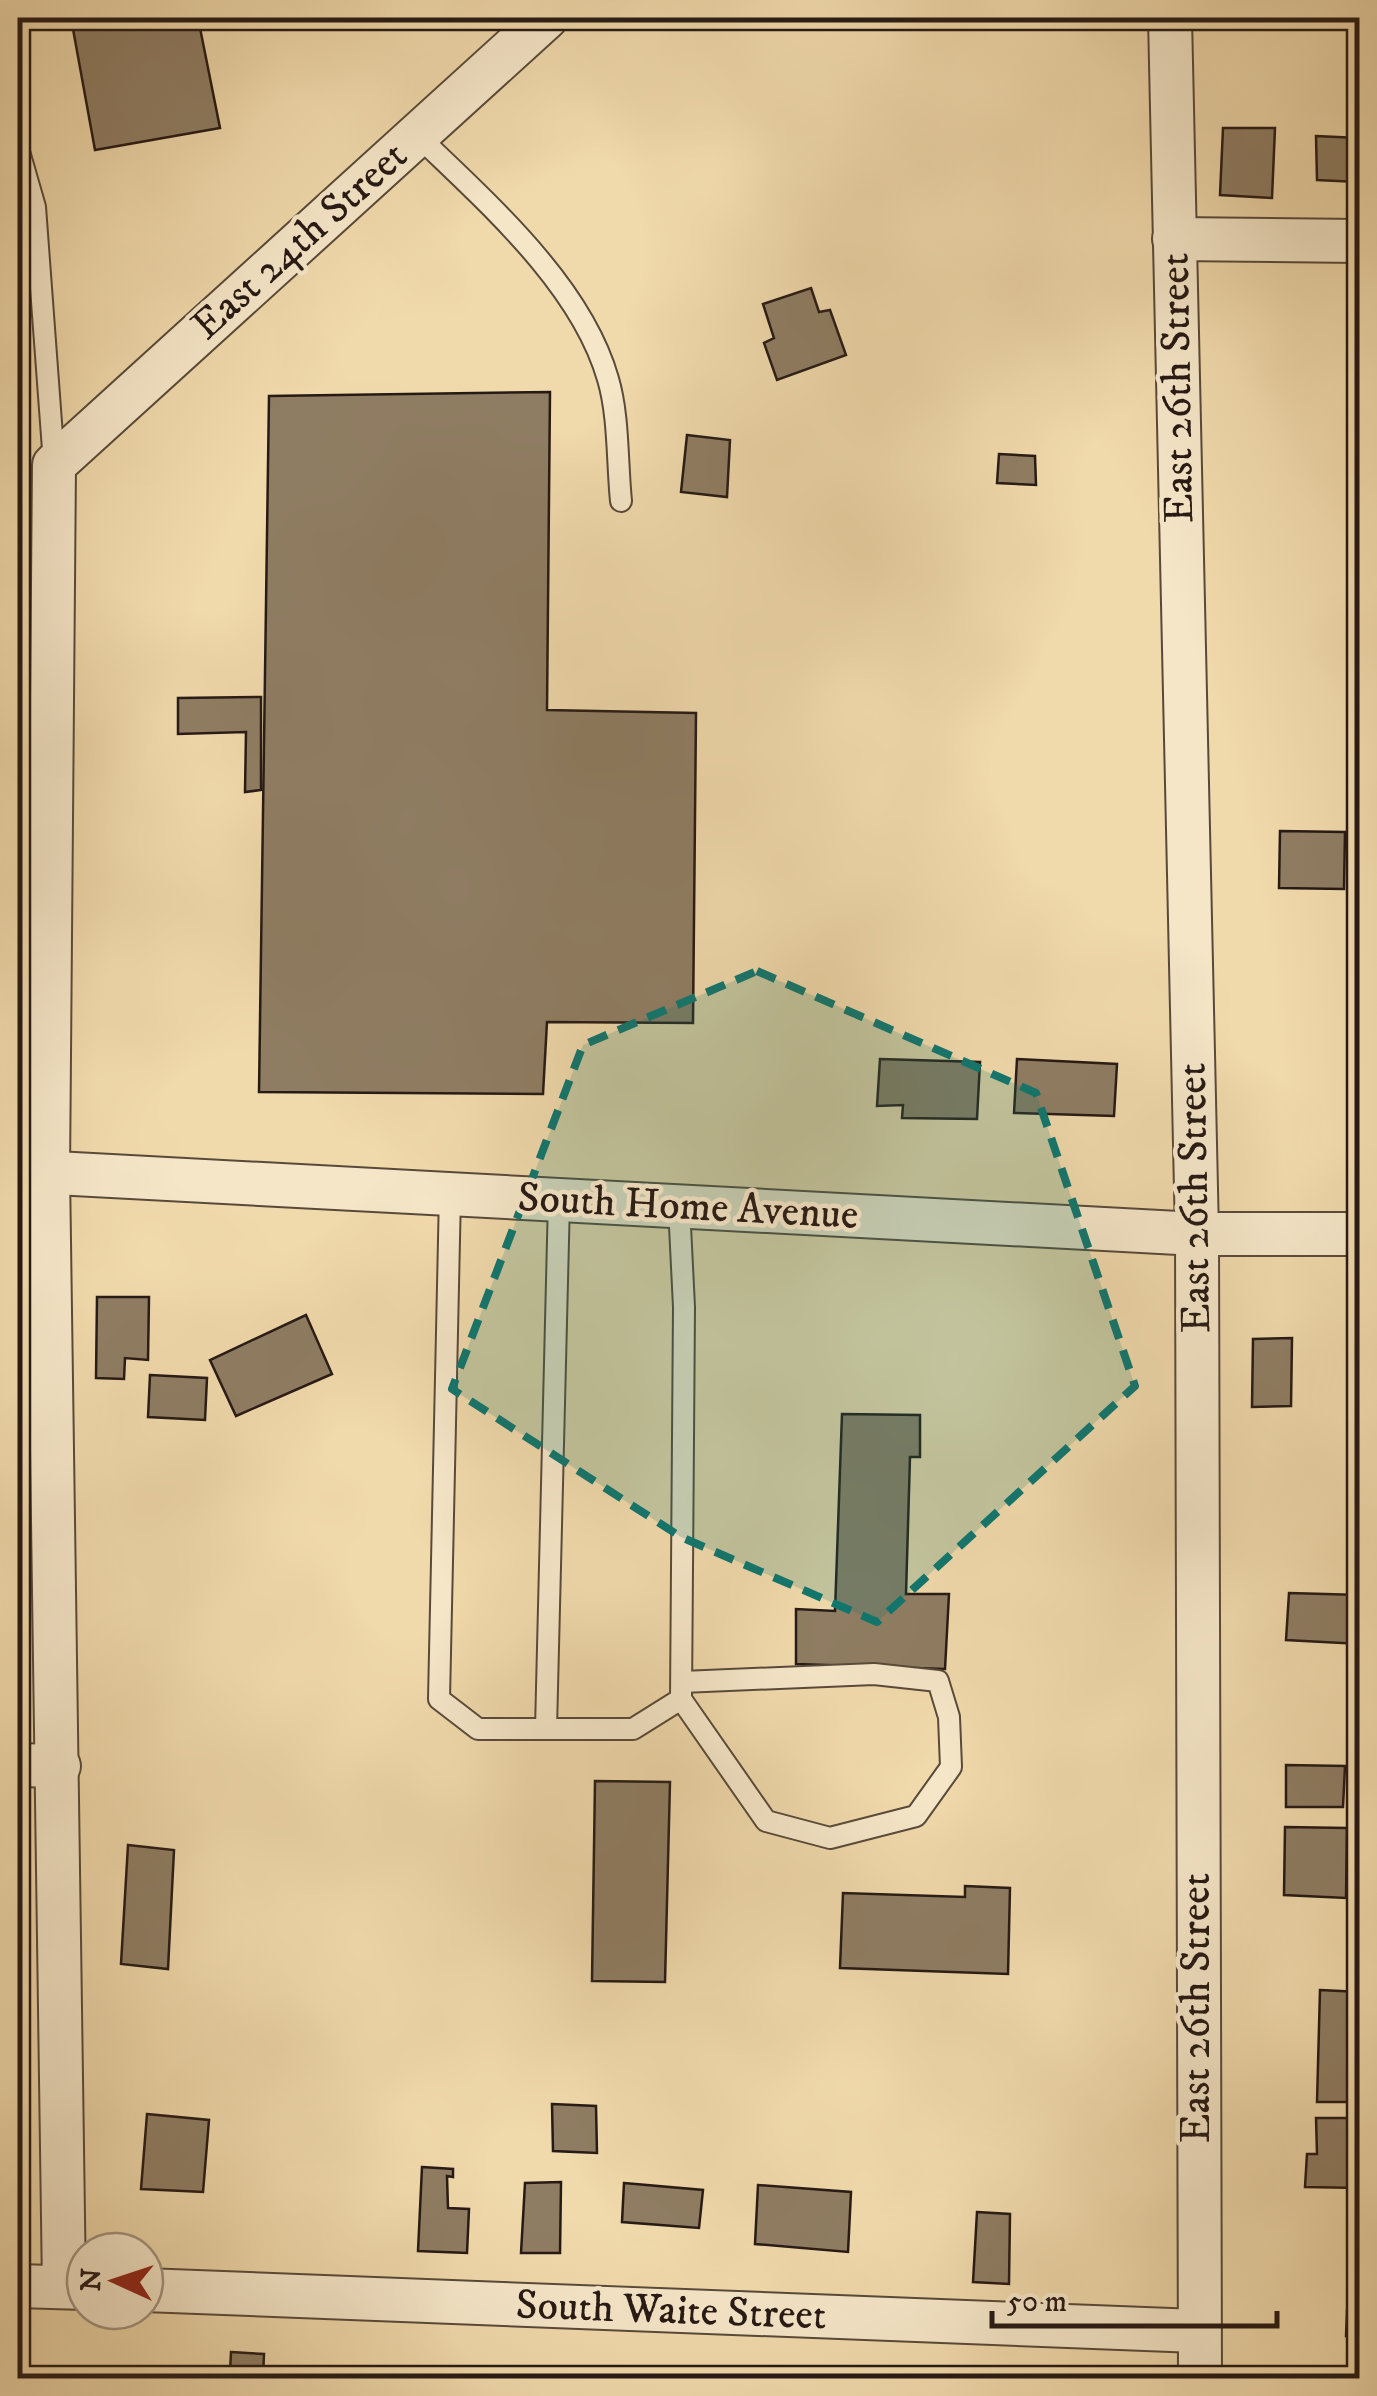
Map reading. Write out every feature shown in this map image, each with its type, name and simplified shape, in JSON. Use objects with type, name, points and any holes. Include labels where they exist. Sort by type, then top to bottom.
[{"type":"street","name":"East 24th Street","points":[[54,465],[546,18]]},
{"type":"street","name":"East 26th Street","points":[[1170,18],[1197,1234],[1200,2378]]},
{"type":"street","points":[[1174,239],[1360,240]]},
{"type":"street","points":[[54,465],[33,1172],[38,1765],[70,2231]]},
{"type":"street","name":"South Home Avenue","points":[[33,1172],[1197,1234],[1360,1234]]},
{"type":"street","points":[[18,2286],[65,2288]]},
{"type":"street","name":"South Waite Street","points":[[165,2291],[1198,2331]]},
{"type":"lane","points":[[417,135],[498,214],[569,298],[608,379],[621,501]]},
{"type":"lane","points":[[18,148],[35,206],[54,465]]},
{"type":"lane","points":[[450,1194],[439,1699],[478,1729],[633,1729],[681,1691],[874,1674],[938,1681],[949,1717],[950,1767],[916,1816],[830,1838],[766,1821],[681,1691],[684,1307],[678,1206]]},
{"type":"lane","points":[[546,1729],[560,1200]]},
{"type":"highlighted area","points":[[757,971],[1036,1093],[1135,1386],[877,1622],[681,1537],[452,1389],[583,1045]]},
{"type":"building","points":[[71,18],[198,18],[220,128],[95,150]]},
{"type":"building","points":[[1223,128],[1275,128],[1272,198],[1220,195]]},
{"type":"building","points":[[1316,136],[1358,138],[1358,182],[1317,180]]},
{"type":"building","points":[[811,288],[819,312],[830,310],[846,355],[777,380],[764,343],[774,338],[763,304]]},
{"type":"building","points":[[550,392],[547,710],[696,713],[693,1023],[547,1022],[543,1094],[259,1092],[269,396]]},
{"type":"building","points":[[687,435],[730,440],[727,497],[681,492]]},
{"type":"building","points":[[999,454],[1035,456],[1036,485],[997,483]]},
{"type":"building","points":[[261,697],[261,790],[245,792],[246,732],[178,734],[178,698]]},
{"type":"building","points":[[1280,831],[1345,832],[1344,889],[1279,888]]},
{"type":"building","points":[[880,1059],[980,1062],[977,1119],[902,1118],[903,1105],[877,1106]]},
{"type":"building","points":[[1017,1059],[1117,1064],[1114,1116],[1014,1113]]},
{"type":"building","points":[[97,1297],[149,1297],[148,1360],[125,1358],[124,1379],[96,1378]]},
{"type":"building","points":[[306,1315],[332,1374],[236,1416],[210,1360]]},
{"type":"building","points":[[1292,1338],[1291,1406],[1252,1407],[1253,1339]]},
{"type":"building","points":[[150,1375],[207,1378],[205,1420],[148,1417]]},
{"type":"building","points":[[842,1414],[920,1415],[920,1457],[910,1457],[906,1594],[949,1594],[945,1669],[796,1664],[796,1609],[835,1611]]},
{"type":"building","points":[[1289,1593],[1360,1595],[1360,1644],[1286,1640]]},
{"type":"building","points":[[1286,1765],[1345,1766],[1343,1807],[1286,1807]]},
{"type":"building","points":[[595,1781],[670,1782],[665,1982],[592,1981]]},
{"type":"building","points":[[1285,1827],[1347,1828],[1346,1898],[1284,1895]]},
{"type":"building","points":[[128,1845],[174,1850],[168,1969],[121,1964]]},
{"type":"building","points":[[965,1886],[1010,1888],[1008,1974],[840,1968],[843,1893],[965,1897]]},
{"type":"building","points":[[1320,1990],[1360,1992],[1358,2102],[1317,2102]]},
{"type":"building","points":[[552,2104],[596,2106],[597,2153],[553,2151]]},
{"type":"building","points":[[147,2114],[209,2120],[203,2192],[141,2189]]},
{"type":"building","points":[[1316,2118],[1360,2118],[1360,2188],[1305,2187],[1307,2154],[1317,2154]]},
{"type":"building","points":[[422,2167],[453,2169],[453,2177],[447,2176],[448,2208],[469,2209],[467,2253],[418,2251]]},
{"type":"building","points":[[561,2182],[560,2253],[521,2253],[525,2183]]},
{"type":"building","points":[[624,2183],[703,2190],[699,2228],[622,2222]]},
{"type":"building","points":[[758,2185],[851,2192],[848,2252],[755,2244]]},
{"type":"building","points":[[977,2212],[1010,2214],[1009,2284],[973,2282]]},
{"type":"building","points":[[1360,2288],[1360,2336],[1346,2336],[1348,2289]]},
{"type":"building","points":[[231,2352],[264,2354],[263,2378],[222,2378],[222,2373],[230,2373]]},
{"type":"building","points":[[583,2371],[609,2372],[608,2378],[581,2378]]}]
